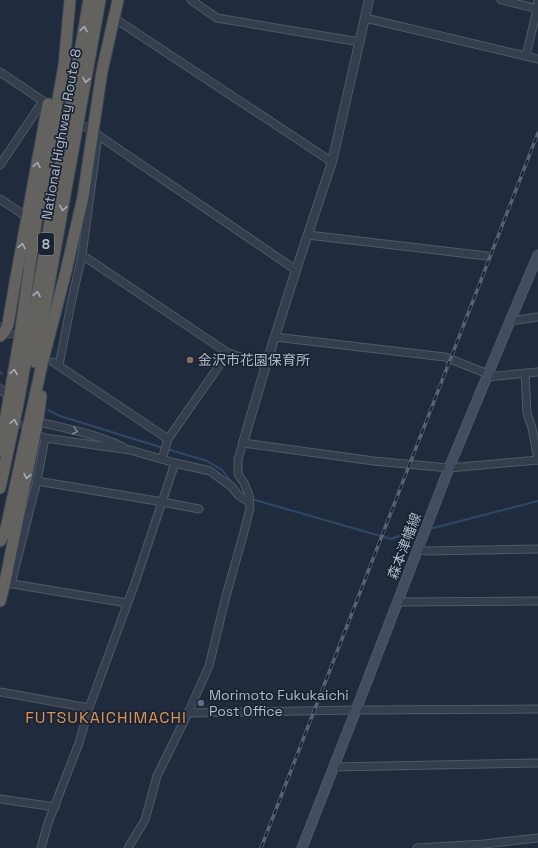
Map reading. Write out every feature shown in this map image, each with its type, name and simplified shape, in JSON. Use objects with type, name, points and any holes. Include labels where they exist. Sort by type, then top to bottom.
[{"type":"highway","points":[[4,332],[8,324],[27,217],[52,106],[64,66],[70,0]]},
{"type":"highway","name":"National Highway Route 8","points":[[0,488],[18,404],[89,0]]},
{"type":"highway","name":"National Highway Route 8","points":[[0,533],[27,406],[100,0]]},
{"type":"highway","points":[[0,541],[5,534],[42,364],[83,197],[102,71],[118,0]]},
{"type":"highway","points":[[0,451],[24,307],[52,106]]},
{"type":"highway","points":[[0,601],[8,583],[38,419],[52,333],[51,328]]},
{"type":"main road","name":"森本津幡線","points":[[302,848],[449,468],[538,255]]},
{"type":"street","points":[[191,0],[217,18],[360,42]]},
{"type":"street","points":[[249,499],[238,495],[232,488],[232,479],[266,365],[332,162],[369,0]]},
{"type":"street","points":[[501,0],[538,9]]},
{"type":"street","points":[[526,56],[538,9],[538,0]]},
{"type":"street","points":[[114,18],[332,162]]},
{"type":"street","points":[[365,18],[538,59]]},
{"type":"street","points":[[0,72],[52,106],[0,165]]},
{"type":"street","points":[[166,445],[56,364],[65,339],[82,255],[92,131],[296,270]]},
{"type":"street","points":[[0,199],[27,217]]},
{"type":"street","points":[[308,234],[487,256]]},
{"type":"street","points":[[82,255],[228,353],[266,365]]},
{"type":"street","points":[[510,321],[538,317]]},
{"type":"street","points":[[275,338],[445,357],[487,376],[538,372]]},
{"type":"street","points":[[162,459],[166,445],[228,353]]},
{"type":"street","points":[[243,443],[374,461],[449,468],[538,460],[532,428],[527,413],[525,373]]},
{"type":"street","points":[[0,388],[9,398]]},
{"type":"street","points":[[38,419],[43,423],[82,432],[113,442],[130,450]]},
{"type":"street","points":[[127,603],[8,583],[37,482],[42,437],[130,450],[210,471],[244,483],[249,499],[250,508],[209,666],[157,776],[146,820],[128,848]]},
{"type":"street","points":[[40,848],[48,823],[79,743],[89,708],[127,603],[136,583],[175,463]]},
{"type":"street","points":[[37,482],[199,509]]},
{"type":"street","points":[[418,549],[426,551],[538,549]]},
{"type":"street","points":[[398,602],[538,601]]},
{"type":"street","points":[[0,692],[89,708]]},
{"type":"street","points":[[188,713],[538,709]]},
{"type":"street","points":[[334,767],[538,763]]},
{"type":"street","points":[[0,799],[55,807]]},
{"type":"street","points":[[417,848],[484,844],[538,838]]},
{"type":"waterway","points":[[48,410],[60,416],[163,448]]},
{"type":"waterway","points":[[167,449],[207,461],[222,470],[233,484]]},
{"type":"waterway","points":[[250,498],[391,539],[416,530]]},
{"type":"waterway","points":[[433,528],[538,501]]},
{"type":"tunnel","points":[[0,411],[30,430]]},
{"type":"railway","points":[[261,848],[538,133]]},
{"type":"place","name":"金沢市花園保育所","points":[[190,360]]},
{"type":"place","name":"Morimoto Fukukaichi Post Office","points":[[201,703]]},
{"type":"district","name":"FUTSUKAICHIMACHI","points":[[106,717]]}]
